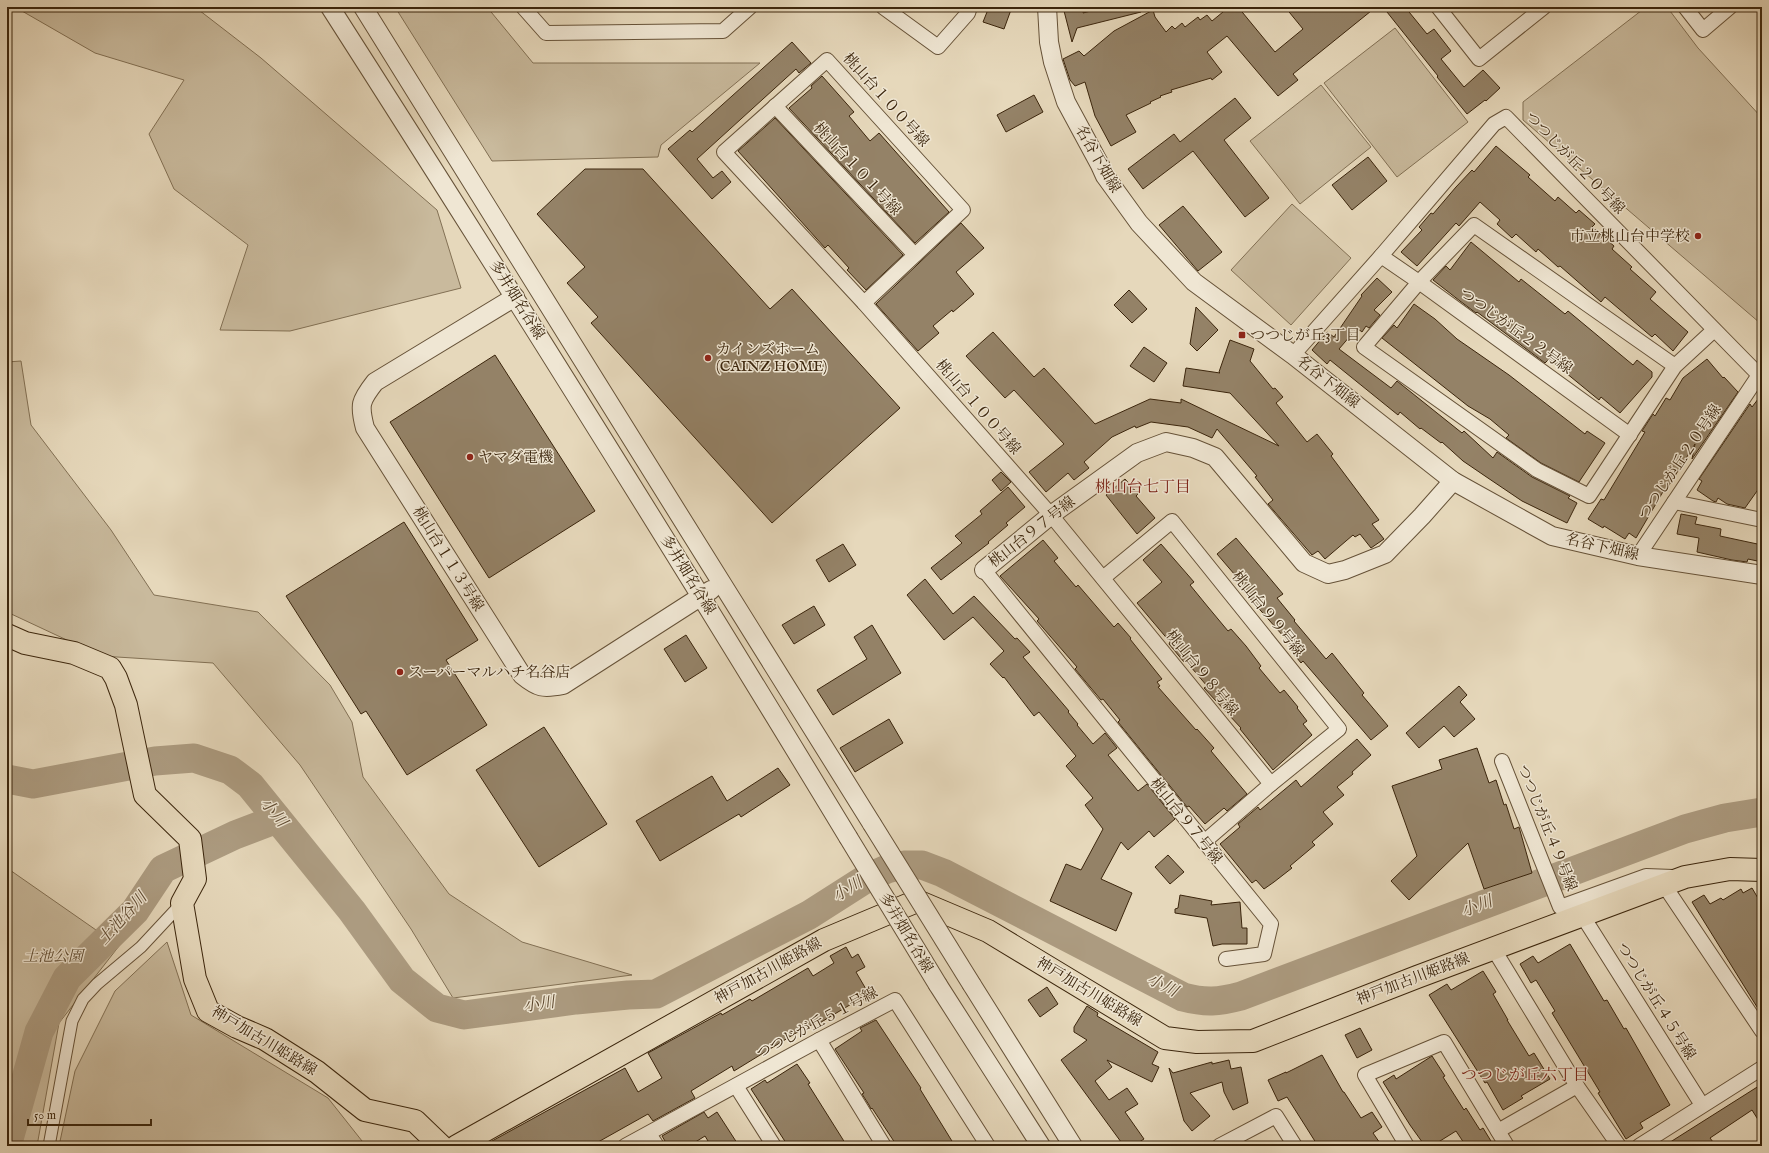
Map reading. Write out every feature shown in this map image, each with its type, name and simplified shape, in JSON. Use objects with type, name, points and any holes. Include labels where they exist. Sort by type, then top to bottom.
[{"type":"main road","points":[[7,636],[25,642],[74,653],[110,668],[116,678],[126,705],[145,795],[190,839],[195,879],[182,903]]},
{"type":"main road","name":"神戸加古川姫路線","points":[[457,1146],[824,940],[918,901],[988,932],[1165,1038],[1197,1042],[1253,1041],[1493,948],[1664,884],[1685,877],[1730,868],[1762,870]]},
{"type":"main road","name":"神戸加古川姫路線","points":[[182,903],[195,979],[208,1011],[237,1027],[265,1039],[310,1068],[365,1110],[415,1121],[441,1146]]},
{"type":"street","name":"多井畑名谷線","points":[[330,7],[515,297],[702,596],[938,985],[1041,1146]]},
{"type":"street","name":"多井畑名谷線","points":[[363,7],[536,283],[720,584],[1073,1146]]},
{"type":"street","points":[[524,7],[546,34],[723,31],[750,7]]},
{"type":"street","points":[[882,7],[938,47],[969,10]]},
{"type":"street","name":"名谷下畑線","points":[[1047,7],[1049,42],[1053,62],[1066,102],[1106,176],[1138,223],[1194,282],[1293,355],[1453,481],[1552,536],[1638,556],[1762,575]]},
{"type":"street","points":[[1438,7],[1479,59],[1544,7]]},
{"type":"street","points":[[1685,7],[1703,30],[1730,7]]},
{"type":"street","name":"桃山台１００号線","points":[[864,303],[963,210],[827,60],[724,152],[864,303],[1051,515]]},
{"type":"street","name":"桃山台１０１号線","points":[[775,106],[915,255]]},
{"type":"street","name":"つつじが丘２０号線","points":[[1293,355],[1381,256],[1494,124],[1506,117],[1714,330],[1760,374],[1638,556]]},
{"type":"street","points":[[1675,366],[1474,225],[1419,282],[1364,347],[1537,470],[1590,496],[1675,366],[1714,330]]},
{"type":"street","name":"つつじが丘２２号線","points":[[1381,256],[1630,435]]},
{"type":"street","name":"桃山台１１３号線","points":[[515,297],[375,382],[363,396],[361,412],[365,428],[522,675],[536,687],[549,688],[563,685],[720,584]]},
{"type":"street","name":"桃山台９７号線","points":[[1226,959],[1264,954],[1271,924],[984,570],[1051,515],[1137,453],[1166,442],[1193,448],[1215,457],[1304,563],[1328,574],[1345,570],[1385,554],[1453,481]]},
{"type":"street","points":[[1674,502],[1761,517]]},
{"type":"street","name":"桃山台９８号線","points":[[1051,515],[1271,784]]},
{"type":"street","name":"桃山台９９号線","points":[[1103,578],[1172,521],[1339,729],[1271,784]]},
{"type":"street","name":"つつじが丘４９号線","points":[[1502,761],[1560,907],[1646,876],[1685,877]]},
{"type":"street","points":[[1204,842],[1271,784]]},
{"type":"street","points":[[1664,884],[1762,1031]]},
{"type":"street","points":[[49,1146],[72,1021],[82,999],[97,984],[141,947],[182,903]]},
{"type":"street","name":"つつじが丘４５号線","points":[[1582,915],[1702,1105]]},
{"type":"street","points":[[1493,948],[1578,1086],[1619,1146]]},
{"type":"street","name":"つつじが丘５１号線","points":[[625,1146],[895,1000],[988,1146]]},
{"type":"street","points":[[819,1040],[884,1146]]},
{"type":"street","points":[[1407,1146],[1365,1076],[1444,1042],[1507,1146]]},
{"type":"street","points":[[1639,1146],[1762,1068]]},
{"type":"street","points":[[736,1086],[774,1146]]},
{"type":"street","points":[[1498,1131],[1578,1086]]},
{"type":"street","points":[[1219,1146],[1276,1116],[1295,1146]]},
{"type":"street","points":[[649,1134],[657,1146]]},
{"type":"green space","points":[[15,7],[195,7],[261,58],[437,210],[461,288],[290,331],[220,330],[248,245],[174,189],[149,134],[184,80],[95,53]]},
{"type":"green space","points":[[395,7],[487,7],[533,63],[760,63],[661,145],[658,157],[492,161]]},
{"type":"green space","name":"市立桃山台中学校","points":[[1646,7],[1667,7],[1698,48],[1762,118],[1762,322],[1760,323],[1523,120],[1523,102]]},
{"type":"green space","points":[[1395,28],[1468,122],[1397,177],[1324,83]]},
{"type":"green space","points":[[1321,85],[1371,147],[1300,204],[1250,141]]},
{"type":"green space","points":[[1292,204],[1351,258],[1291,325],[1231,270]]},
{"type":"green space","points":[[21,361],[31,425],[111,530],[154,595],[258,612],[330,685],[352,722],[363,777],[449,894],[522,942],[632,975],[453,998],[411,929],[300,765],[213,663],[101,656],[7,612],[7,362]]},
{"type":"green space","name":"土池公園","points":[[7,868],[119,946],[59,1023],[37,1146],[7,1146]]},
{"type":"green space","points":[[167,942],[191,1015],[328,1098],[366,1146],[59,1146],[75,1071],[115,991]]},
{"type":"building","points":[[989,7],[1012,7],[1004,29],[983,22]]},
{"type":"building","points":[[1063,7],[1085,7],[1083,13],[1106,7],[1140,7],[1141,12],[1077,28],[1072,42]]},
{"type":"building","points":[[1229,7],[1238,7],[1275,52],[1303,29],[1285,7],[1376,7],[1293,74],[1298,80],[1278,96],[1227,36],[1207,52],[1222,72],[1212,80],[1211,78],[1171,90],[1172,92],[1160,96],[1161,97],[1150,102],[1151,103],[1126,115],[1136,132],[1111,146],[1095,116],[1085,82],[1075,86],[1070,80],[1063,59],[1079,51],[1084,56],[1114,31],[1153,10],[1155,17],[1166,32],[1172,26],[1175,29],[1182,23],[1185,27],[1198,17],[1200,20],[1207,15],[1212,21]]},
{"type":"building","points":[[1383,7],[1405,7],[1427,34],[1434,29],[1451,51],[1441,59],[1464,87],[1483,70],[1500,88],[1486,101],[1485,100],[1467,114]]},
{"type":"building","points":[[792,42],[811,63],[799,73],[796,69],[697,159],[713,178],[722,171],[731,182],[712,199],[668,149],[690,130],[692,132]]},
{"type":"building","points":[[822,76],[854,112],[849,116],[870,141],[879,133],[949,212],[915,243],[789,108],[812,88],[811,86]]},
{"type":"building","points":[[1034,95],[1043,112],[1006,132],[997,115]]},
{"type":"building","points":[[1235,98],[1251,118],[1224,140],[1269,198],[1245,217],[1193,151],[1143,189],[1128,169],[1174,134],[1180,142]]},
{"type":"building","points":[[775,118],[903,255],[866,290],[847,270],[849,268],[828,245],[825,248],[738,151]]},
{"type":"building","points":[[1496,146],[1530,175],[1528,177],[1555,201],[1558,197],[1576,213],[1579,210],[1595,224],[1592,227],[1614,246],[1612,249],[1632,267],[1630,269],[1656,292],[1650,299],[1688,332],[1673,351],[1655,334],[1652,337],[1605,297],[1601,302],[1538,249],[1536,252],[1516,234],[1512,238],[1497,224],[1500,220],[1480,202],[1459,226],[1456,223],[1417,266],[1401,252],[1422,230],[1419,227],[1431,213],[1433,214],[1472,170],[1474,172]]},
{"type":"building","points":[[1368,157],[1387,181],[1352,210],[1332,185]]},
{"type":"building","points":[[585,169],[643,169],[770,309],[792,289],[900,408],[772,523],[591,323],[598,317],[567,283],[585,267],[537,214]]},
{"type":"building","points":[[1183,206],[1222,252],[1198,271],[1159,225]]},
{"type":"building","points":[[961,223],[984,248],[956,272],[974,294],[953,312],[952,310],[933,326],[939,333],[918,351],[876,304]]},
{"type":"building","points":[[1471,242],[1519,282],[1521,279],[1565,314],[1568,311],[1633,365],[1637,360],[1652,372],[1652,377],[1620,413],[1601,397],[1599,400],[1549,359],[1545,363],[1433,280],[1446,266],[1450,270]]},
{"type":"building","points":[[1377,278],[1392,292],[1374,310],[1380,315],[1369,328],[1366,326],[1362,332],[1357,328],[1339,349],[1391,388],[1397,381],[1462,433],[1464,431],[1493,458],[1497,452],[1532,477],[1570,496],[1568,498],[1577,503],[1567,523],[1522,501],[1485,476],[1463,461],[1442,442],[1441,443],[1421,428],[1420,429],[1400,412],[1398,415],[1330,360],[1327,364],[1312,350],[1327,332],[1334,337],[1362,296],[1361,295]]},
{"type":"building","points":[[1129,290],[1147,309],[1132,323],[1114,305]]},
{"type":"building","points":[[1414,304],[1435,319],[1457,339],[1509,375],[1585,434],[1587,431],[1605,443],[1579,482],[1541,463],[1506,438],[1509,435],[1490,419],[1468,406],[1382,338],[1394,325],[1397,328]]},
{"type":"building","points":[[1196,307],[1218,330],[1197,351],[1190,344]]},
{"type":"building","points":[[993,332],[1034,377],[1044,368],[1095,424],[1150,399],[1181,403],[1181,399],[1279,446],[1230,393],[1183,386],[1186,368],[1220,373],[1219,372],[1230,340],[1254,349],[1250,361],[1273,389],[1275,388],[1283,397],[1276,403],[1307,442],[1317,434],[1333,454],[1331,456],[1379,520],[1372,524],[1384,539],[1371,548],[1360,534],[1355,537],[1353,535],[1325,559],[1318,551],[1312,555],[1268,504],[1273,500],[1255,477],[1257,476],[1217,429],[1212,438],[1188,427],[1151,422],[1136,428],[1135,426],[1112,437],[1084,462],[1089,468],[1074,480],[1068,473],[1046,492],[1029,472],[1064,444],[1014,390],[1005,398],[966,356]]},
{"type":"building","points":[[1144,347],[1167,363],[1154,382],[1130,366]]},
{"type":"building","points":[[495,355],[595,511],[489,578],[390,422]]},
{"type":"building","points":[[1707,359],[1723,378],[1724,377],[1738,392],[1692,459],[1695,444],[1666,490],[1664,490],[1636,538],[1629,533],[1625,539],[1604,526],[1603,528],[1588,519],[1601,499],[1604,500],[1645,432],[1642,431],[1653,414],[1655,416],[1666,398],[1670,400],[1683,378]]},
{"type":"building","points":[[1762,394],[1762,484],[1745,508],[1727,504],[1718,498],[1716,502],[1713,501],[1697,490],[1702,481],[1699,479],[1750,404],[1752,407]]},
{"type":"building","points":[[1001,472],[1011,482],[1001,491],[992,480]]},
{"type":"building","points":[[1125,479],[1138,494],[1136,496],[1155,518],[1137,534],[1106,495]]},
{"type":"building","points":[[1008,487],[1025,507],[1006,523],[1008,525],[988,542],[989,543],[941,580],[931,568],[962,543],[955,536],[982,514],[980,511]]},
{"type":"building","points":[[1681,514],[1697,517],[1695,524],[1721,529],[1720,536],[1762,545],[1762,562],[1748,559],[1747,562],[1732,560],[1697,552],[1699,538],[1677,534]]},
{"type":"building","points":[[404,522],[478,640],[446,660],[487,725],[407,775],[366,711],[361,714],[286,596]]},
{"type":"building","points":[[1236,538],[1283,594],[1277,598],[1295,620],[1294,621],[1326,659],[1332,653],[1364,693],[1362,695],[1388,726],[1371,740],[1303,661],[1301,663],[1289,648],[1292,646],[1238,585],[1241,582],[1217,554]]},
{"type":"building","points":[[1043,540],[1058,558],[1054,561],[1076,587],[1078,585],[1114,627],[1118,623],[1131,638],[1130,639],[1162,679],[1157,682],[1160,686],[1158,687],[1214,748],[1211,751],[1247,794],[1227,811],[1224,808],[1205,824],[1189,806],[1187,807],[1118,722],[1120,720],[1075,669],[1077,667],[1037,621],[1039,619],[1000,576]]},
{"type":"building","points":[[843,544],[856,565],[829,582],[816,560]]},
{"type":"building","points":[[1161,544],[1194,582],[1190,585],[1208,607],[1228,631],[1231,629],[1246,646],[1261,666],[1259,668],[1280,693],[1284,690],[1307,721],[1303,724],[1312,735],[1273,770],[1240,729],[1241,728],[1204,688],[1207,686],[1185,660],[1184,662],[1169,644],[1170,642],[1137,603],[1162,582],[1143,560]]},
{"type":"building","points":[[925,579],[953,614],[974,596],[1015,639],[1017,638],[1030,652],[1023,657],[1069,711],[1068,712],[1078,724],[1077,725],[1093,744],[1105,733],[1117,748],[1108,755],[1138,791],[1147,784],[1175,819],[1154,837],[1149,831],[1128,850],[1121,842],[1101,879],[1132,893],[1116,931],[1050,901],[1066,864],[1081,870],[1103,829],[1085,805],[1093,798],[1066,766],[1076,756],[1039,712],[1034,716],[1004,677],[1003,678],[990,664],[1004,651],[973,617],[944,640],[907,595]]},
{"type":"building","points":[[814,606],[825,625],[794,644],[782,625]]},
{"type":"building","points":[[872,625],[901,673],[833,715],[817,690],[867,659],[854,637]]},
{"type":"building","points":[[686,635],[707,668],[685,682],[664,649]]},
{"type":"building","points":[[1459,686],[1467,695],[1460,702],[1475,719],[1454,737],[1444,726],[1419,748],[1406,733]]},
{"type":"building","points":[[889,719],[903,743],[855,772],[840,748]]},
{"type":"building","points":[[544,727],[607,824],[539,867],[476,770]]},
{"type":"building","points":[[1357,739],[1371,755],[1352,772],[1353,774],[1337,787],[1344,795],[1323,812],[1333,824],[1312,842],[1315,845],[1290,866],[1292,868],[1274,882],[1264,889],[1256,880],[1252,883],[1220,844],[1240,827],[1238,824],[1258,807],[1260,810],[1296,780],[1301,787]]},
{"type":"building","points":[[1477,748],[1489,783],[1496,780],[1514,829],[1519,827],[1532,873],[1484,889],[1468,843],[1409,900],[1391,881],[1417,856],[1392,786],[1442,769],[1439,760]]},
{"type":"building","points":[[778,768],[790,785],[741,817],[739,814],[660,861],[636,821],[712,776],[727,801]]},
{"type":"building","points":[[1168,855],[1184,872],[1170,884],[1155,867]]},
{"type":"building","points":[[1752,888],[1762,905],[1762,1015],[1692,902],[1704,895],[1710,904],[1721,898],[1723,900],[1741,889],[1743,893]]},
{"type":"building","points":[[1180,895],[1212,901],[1211,905],[1240,902],[1242,928],[1247,928],[1247,944],[1222,944],[1213,946],[1207,918],[1175,913],[1175,909],[1178,908]]},
{"type":"building","points":[[1570,944],[1604,1001],[1607,1000],[1624,1029],[1626,1028],[1670,1105],[1640,1123],[1643,1128],[1626,1139],[1598,1093],[1600,1092],[1552,1013],[1555,1011],[1536,980],[1531,983],[1520,964],[1533,956],[1538,963]]},
{"type":"building","points":[[846,947],[852,958],[858,954],[865,967],[856,972],[870,996],[854,1005],[853,1003],[818,1024],[817,1022],[796,1033],[734,1071],[732,1066],[691,1091],[695,1098],[653,1121],[648,1114],[591,1146],[483,1146],[625,1068],[638,1092],[662,1078],[648,1053],[721,1013],[722,1015],[750,999],[752,1001],[808,968],[813,976],[834,963],[830,956]]},
{"type":"building","points":[[1483,971],[1496,992],[1493,994],[1507,1020],[1529,1056],[1534,1053],[1550,1079],[1521,1096],[1523,1098],[1503,1110],[1487,1082],[1485,1083],[1429,995],[1447,984],[1451,990]]},
{"type":"building","points":[[1047,987],[1058,1004],[1040,1017],[1028,1000]]},
{"type":"building","points":[[1087,1006],[1098,1013],[1097,1016],[1158,1052],[1152,1064],[1159,1067],[1152,1082],[1107,1060],[1112,1067],[1095,1081],[1109,1100],[1127,1088],[1138,1104],[1125,1112],[1144,1139],[1133,1146],[1124,1146],[1061,1060],[1087,1040],[1074,1032],[1074,1027]]},
{"type":"building","points":[[876,1020],[921,1088],[920,1089],[955,1146],[897,1146],[872,1108],[871,1109],[862,1094],[864,1093],[835,1049],[862,1031],[860,1028]]},
{"type":"building","points":[[1360,1028],[1372,1050],[1357,1058],[1345,1035]]},
{"type":"building","points":[[1322,1055],[1343,1092],[1361,1118],[1372,1112],[1382,1127],[1373,1133],[1382,1146],[1318,1146],[1287,1097],[1278,1101],[1268,1080],[1286,1073]]},
{"type":"building","points":[[1432,1056],[1445,1076],[1443,1077],[1464,1110],[1466,1108],[1480,1130],[1483,1128],[1494,1146],[1466,1146],[1456,1131],[1432,1146],[1425,1146],[1410,1125],[1383,1082],[1394,1075],[1396,1079]]},
{"type":"building","points":[[1229,1060],[1231,1069],[1241,1067],[1248,1103],[1233,1110],[1224,1092],[1222,1082],[1190,1093],[1210,1116],[1192,1131],[1184,1121],[1169,1068],[1173,1073],[1212,1062],[1212,1064]]},
{"type":"building","points":[[797,1064],[810,1083],[808,1084],[847,1146],[788,1146],[751,1089],[765,1080],[767,1083]]},
{"type":"building","points":[[1762,1084],[1762,1126],[1752,1110],[1710,1138],[1716,1146],[1664,1146]]},
{"type":"building","points":[[704,1112],[708,1118],[717,1112],[739,1146],[711,1146],[705,1136],[689,1146],[668,1146],[662,1136]]},
{"type":"waterway","name":"小川","points":[[7,779],[33,784],[155,761],[194,758],[230,770],[250,785],[352,911],[402,980],[437,1008],[464,1015],[576,1000],[656,994],[809,915],[867,878],[887,869],[904,865],[922,865],[943,873],[1183,997],[1205,1001],[1225,1000],[1241,996],[1685,829],[1725,818],[1762,812]]},
{"type":"waterway","name":"土池谷川","points":[[7,1146],[39,1032],[67,978],[135,911],[163,869],[235,835],[277,819]]},
{"type":"place","name":"市立桃山台中学校","points":[[1698,236]]},
{"type":"place","name":"つつじが丘3丁目","points":[[1242,335]]},
{"type":"place","name":"カインズホーム (CAINZ HOME)","points":[[708,358]]},
{"type":"place","name":"ヤマダ電機","points":[[470,457]]},
{"type":"place","name":"スーパーマルハチ名谷店","points":[[400,672]]},
{"type":"district","name":"桃山台七丁目","points":[[1143,488]]},
{"type":"district","name":"つつじが丘六丁目","points":[[1525,1076]]}]
